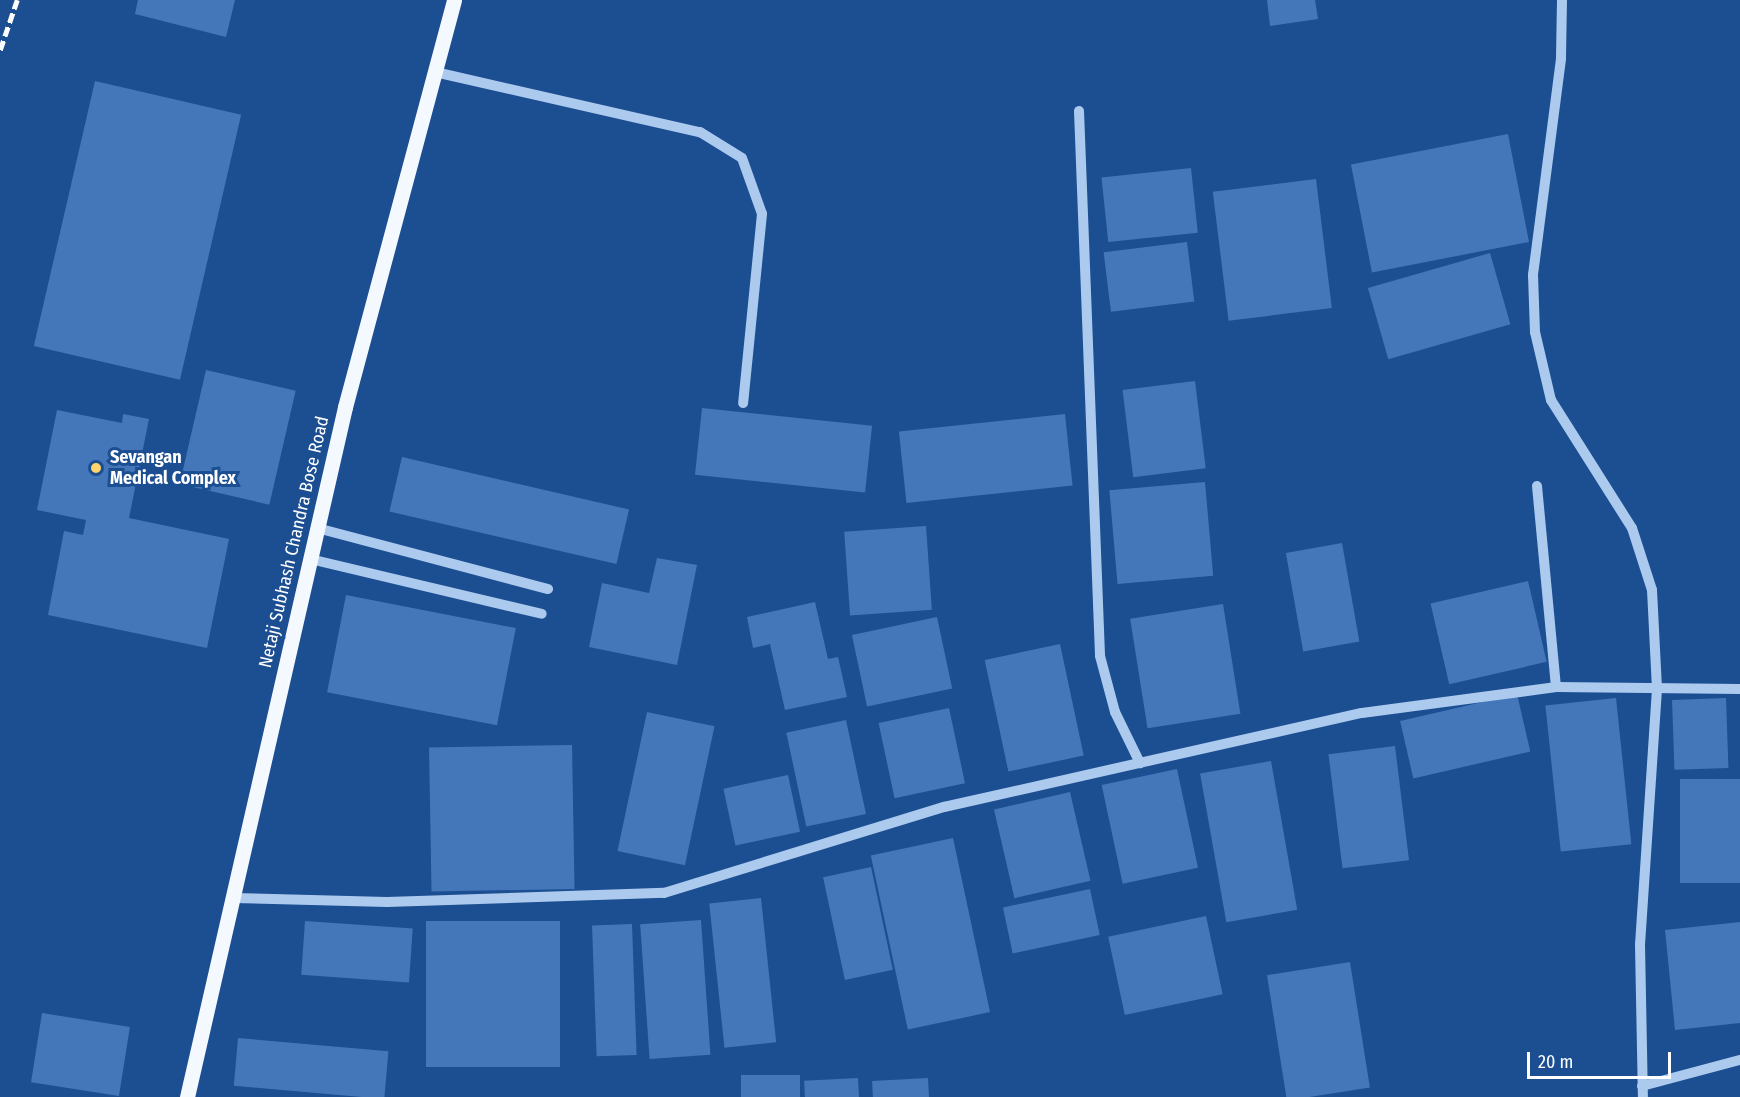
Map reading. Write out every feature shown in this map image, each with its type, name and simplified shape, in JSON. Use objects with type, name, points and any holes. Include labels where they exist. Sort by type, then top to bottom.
[{"type":"main road","name":"Netaji Subhash Chandra Bose Road","points":[[187,1097],[317,528],[454,0]]},
{"type":"street","points":[[1562,0],[1561,59],[1533,275],[1534,332],[1551,400],[1632,528],[1652,590],[1657,689],[1640,945],[1643,1091],[1740,1060]]},
{"type":"street","points":[[435,72],[700,132],[742,158],[762,214],[743,403]]},
{"type":"street","points":[[1079,111],[1100,656],[1115,712],[1140,763]]},
{"type":"street","points":[[1537,486],[1556,687]]},
{"type":"street","points":[[317,528],[548,589]]},
{"type":"street","points":[[310,559],[542,614]]},
{"type":"street","points":[[233,897],[387,902],[664,893],[944,807],[1362,713],[1556,687],[1740,690]]},
{"type":"building","points":[[138,0],[235,0],[226,37],[135,14]]},
{"type":"building","points":[[1267,0],[1315,0],[1318,19],[1270,26]]},
{"type":"building","points":[[95,81],[241,115],[180,380],[34,346]]},
{"type":"building","points":[[1508,134],[1529,242],[1372,273],[1351,165]]},
{"type":"building","points":[[1191,168],[1198,233],[1108,242],[1101,177]]},
{"type":"building","points":[[1316,179],[1332,308],[1229,321],[1213,192]]},
{"type":"building","points":[[1187,242],[1194,302],[1111,312],[1104,252]]},
{"type":"building","points":[[1490,253],[1510,324],[1388,359],[1368,288]]},
{"type":"building","points":[[206,370],[296,391],[269,505],[180,484]]},
{"type":"building","points":[[1195,381],[1206,468],[1133,477],[1123,390]]},
{"type":"building","points":[[702,408],[872,426],[865,493],[695,475]]},
{"type":"building","points":[[57,410],[122,423],[123,414],[149,419],[129,518],[229,539],[207,648],[48,615],[64,531],[83,535],[86,520],[37,510]]},
{"type":"building","points":[[1065,414],[1073,486],[906,503],[899,431]]},
{"type":"building","points":[[402,457],[629,509],[616,564],[389,512]]},
{"type":"building","points":[[1205,482],[1213,576],[1118,584],[1109,490]]},
{"type":"building","points":[[926,526],[932,610],[850,616],[844,532]]},
{"type":"building","points":[[1342,543],[1359,641],[1303,651],[1286,553]]},
{"type":"building","points":[[657,558],[697,565],[677,665],[589,647],[602,583],[649,593]]},
{"type":"building","points":[[1528,581],[1547,662],[1449,684],[1431,603]]},
{"type":"building","points":[[346,595],[516,628],[497,725],[327,692]]},
{"type":"building","points":[[815,602],[828,659],[838,657],[847,697],[785,710],[770,644],[753,648],[747,617]]},
{"type":"building","points":[[1223,604],[1240,714],[1148,728],[1130,619]]},
{"type":"building","points":[[937,617],[952,688],[867,706],[852,635]]},
{"type":"building","points":[[1060,644],[1084,756],[1008,772],[985,660]]},
{"type":"building","points":[[1517,694],[1530,751],[1413,778],[1400,721]]},
{"type":"building","points":[[1616,698],[1631,844],[1561,852],[1545,705]]},
{"type":"building","points":[[1726,698],[1728,768],[1674,770],[1672,700]]},
{"type":"building","points":[[949,708],[965,783],[895,798],[879,723]]},
{"type":"building","points":[[647,712],[714,726],[685,865],[617,851]]},
{"type":"building","points":[[846,720],[866,814],[806,827],[786,733]]},
{"type":"building","points":[[572,745],[575,889],[432,891],[429,747]]},
{"type":"building","points":[[1395,746],[1409,860],[1343,868],[1328,754]]},
{"type":"building","points":[[1271,761],[1297,910],[1226,922],[1200,774]]},
{"type":"building","points":[[1177,769],[1198,868],[1123,884],[1102,785]]},
{"type":"building","points":[[788,775],[800,832],[736,845],[723,789]]},
{"type":"building","points":[[1680,779],[1740,779],[1740,883],[1680,883]]},
{"type":"building","points":[[1070,792],[1090,881],[1014,898],[994,810]]},
{"type":"building","points":[[953,838],[990,1012],[908,1030],[871,855]]},
{"type":"building","points":[[871,867],[893,970],[845,980],[823,877]]},
{"type":"building","points":[[1090,889],[1100,935],[1013,953],[1003,908]]},
{"type":"building","points":[[761,898],[776,1042],[724,1048],[709,903]]},
{"type":"building","points":[[1206,916],[1223,994],[1125,1015],[1108,937]]},
{"type":"building","points":[[701,920],[710,1055],[650,1059],[640,924]]},
{"type":"building","points":[[305,921],[413,929],[409,982],[301,975]]},
{"type":"building","points":[[426,921],[560,921],[560,1067],[426,1067]]},
{"type":"building","points":[[1740,922],[1740,1023],[1675,1030],[1665,930]]},
{"type":"building","points":[[632,924],[637,1055],[597,1056],[592,925]]},
{"type":"building","points":[[1350,962],[1370,1087],[1309,1097],[1286,1097],[1267,975]]},
{"type":"building","points":[[42,1013],[130,1027],[119,1096],[31,1082]]},
{"type":"building","points":[[238,1038],[388,1051],[384,1097],[234,1086]]},
{"type":"building","points":[[741,1075],[800,1075],[800,1097],[741,1097]]},
{"type":"building","points":[[858,1078],[859,1097],[805,1097],[804,1081]]},
{"type":"building","points":[[928,1078],[929,1097],[873,1097],[872,1081]]},
{"type":"railway","points":[[0,50],[17,0]]},
{"type":"place","name":"Sevangan Medical Complex","points":[[96,468]]}]
